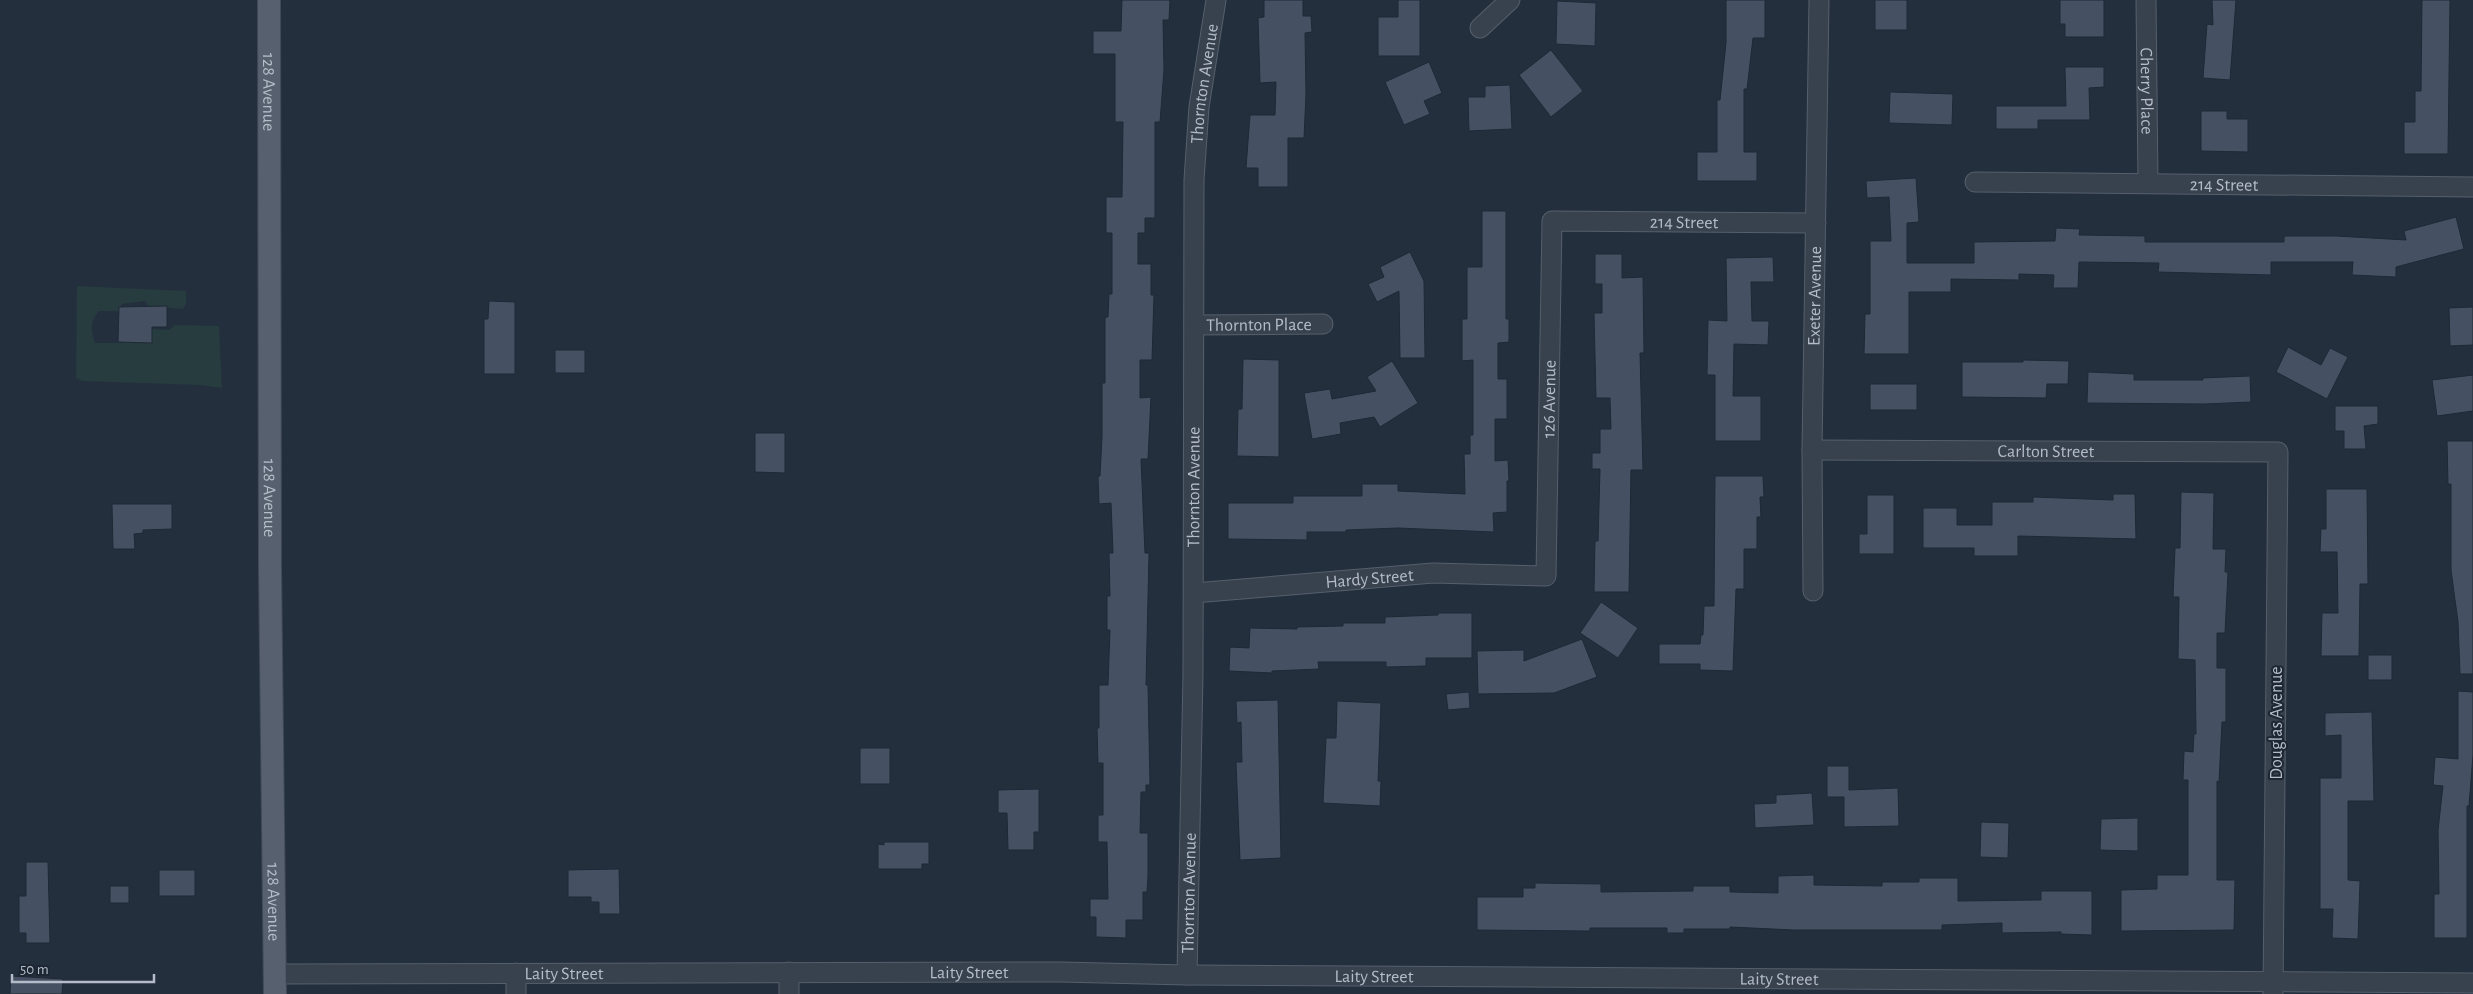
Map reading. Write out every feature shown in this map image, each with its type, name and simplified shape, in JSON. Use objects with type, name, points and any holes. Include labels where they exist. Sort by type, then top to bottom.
[{"type":"main road","name":"128 Avenue","points":[[269,0],[270,559],[275,984]]},
{"type":"street","name":"Thornton Avenue","points":[[1187,976],[1194,593],[1194,158],[1201,91],[1216,0]]},
{"type":"street","points":[[1480,28],[1510,0]]},
{"type":"street","name":"Exeter Avenue","points":[[1813,591],[1812,450],[1819,0]]},
{"type":"street","name":"Cherry Place","points":[[2146,0],[2148,183]]},
{"type":"street","name":"214 Street","points":[[1975,182],[2473,187]]},
{"type":"street","name":"214 Street","points":[[1552,221],[1816,223]]},
{"type":"street","name":"126 Avenue","points":[[1546,576],[1552,221]]},
{"type":"street","name":"Thornton Place","points":[[1194,325],[1322,324]]},
{"type":"street","name":"Carlton Street","points":[[1812,450],[2278,452]]},
{"type":"street","name":"Douglas Avenue","points":[[2274,988],[2278,452]]},
{"type":"street","name":"Hardy Street","points":[[1194,593],[1433,573],[1546,576]]},
{"type":"street","name":"Laity Street","points":[[275,984],[516,973],[789,972],[1060,972],[1187,976],[2274,988],[2473,983]]},
{"type":"street","points":[[789,972],[789,994]]},
{"type":"street","points":[[516,973],[516,994]]},
{"type":"green space","points":[[77,286],[186,291],[186,304],[183,309],[148,306],[145,301],[122,304],[119,311],[99,311],[92,326],[95,343],[151,343],[152,329],[169,330],[175,325],[219,326],[222,388],[200,385],[82,381],[76,378]]},
{"type":"building","points":[[1122,0],[1170,0],[1169,20],[1163,20],[1164,70],[1160,122],[1155,122],[1155,218],[1145,218],[1145,233],[1138,233],[1138,264],[1151,264],[1151,295],[1154,295],[1152,360],[1140,360],[1140,398],[1151,397],[1148,459],[1141,459],[1145,553],[1149,553],[1146,685],[1148,685],[1150,785],[1146,785],[1146,792],[1141,792],[1140,833],[1148,833],[1148,876],[1147,892],[1143,892],[1143,920],[1126,920],[1126,938],[1096,937],[1096,917],[1090,917],[1090,899],[1108,899],[1107,842],[1098,842],[1098,815],[1103,815],[1103,763],[1098,763],[1097,728],[1099,728],[1099,685],[1108,685],[1110,630],[1107,630],[1107,596],[1110,596],[1109,553],[1113,553],[1111,503],[1099,504],[1098,476],[1100,476],[1102,437],[1102,383],[1105,383],[1105,317],[1108,317],[1109,294],[1112,294],[1112,233],[1106,233],[1106,197],[1122,197],[1123,122],[1115,122],[1115,54],[1093,54],[1093,31],[1121,31]]},
{"type":"building","points":[[1264,0],[1303,0],[1303,16],[1311,16],[1312,32],[1305,33],[1306,94],[1304,138],[1288,138],[1288,187],[1258,187],[1258,168],[1246,168],[1250,115],[1275,115],[1276,82],[1260,83],[1258,18],[1264,17]]},
{"type":"building","points":[[1398,0],[1420,0],[1420,56],[1378,56],[1378,17],[1398,17]]},
{"type":"building","points":[[1726,0],[1765,0],[1765,38],[1753,38],[1747,89],[1744,89],[1744,152],[1757,152],[1757,181],[1697,181],[1697,152],[1717,152],[1717,100],[1720,100],[1726,43]]},
{"type":"building","points":[[1875,0],[1907,0],[1907,30],[1875,30]]},
{"type":"building","points":[[2060,0],[2104,0],[2104,37],[2065,37],[2065,24],[2060,24]]},
{"type":"building","points":[[2212,0],[2236,0],[2230,80],[2203,78],[2207,24],[2213,25]]},
{"type":"building","points":[[2422,0],[2450,0],[2448,154],[2404,154],[2404,122],[2415,122],[2415,91],[2421,91]]},
{"type":"building","points":[[1557,1],[1596,3],[1595,46],[1556,44]]},
{"type":"building","points":[[1551,50],[1583,91],[1551,117],[1519,75]]},
{"type":"building","points":[[1429,62],[1442,93],[1424,101],[1430,114],[1404,125],[1385,82]]},
{"type":"building","points":[[2065,67],[2104,67],[2104,87],[2089,88],[2090,120],[2038,120],[2038,129],[1996,129],[1996,106],[2066,106]]},
{"type":"building","points":[[1510,85],[1512,129],[1469,131],[1468,97],[1485,97],[1485,86]]},
{"type":"building","points":[[1890,92],[1953,94],[1952,125],[1889,123]]},
{"type":"building","points":[[2201,111],[2227,111],[2227,119],[2248,119],[2248,152],[2201,151]]},
{"type":"building","points":[[1916,178],[1919,222],[1907,223],[1907,263],[1974,263],[1974,242],[2055,241],[2056,228],[2080,229],[2079,235],[2145,236],[2145,242],[2284,242],[2284,236],[2336,236],[2406,240],[2404,231],[2456,217],[2464,249],[2396,267],[2396,277],[2352,275],[2353,262],[2271,262],[2271,275],[2158,272],[2159,263],[2079,262],[2078,288],[2053,288],[2054,275],[2019,274],[2019,280],[1951,279],[1951,292],[1909,292],[1909,354],[1864,354],[1865,314],[1870,314],[1870,241],[1891,241],[1889,197],[1867,198],[1866,181]]},
{"type":"building","points":[[1482,211],[1506,211],[1506,319],[1509,319],[1509,342],[1498,343],[1498,379],[1507,379],[1507,419],[1495,419],[1495,461],[1508,460],[1509,481],[1507,481],[1507,512],[1493,513],[1494,532],[1398,528],[1346,530],[1346,532],[1307,532],[1307,540],[1228,539],[1228,503],[1293,503],[1293,496],[1362,496],[1362,484],[1398,484],[1398,491],[1465,494],[1464,454],[1470,454],[1470,435],[1473,435],[1473,360],[1462,361],[1462,319],[1467,319],[1467,267],[1482,267]]},
{"type":"building","points":[[1410,252],[1424,281],[1425,358],[1400,358],[1399,291],[1377,302],[1368,284],[1384,277],[1380,267]]},
{"type":"building","points":[[1595,254],[1622,254],[1622,278],[1643,277],[1644,353],[1640,353],[1643,470],[1631,470],[1629,592],[1594,592],[1595,541],[1598,541],[1600,469],[1592,469],[1592,453],[1600,453],[1600,429],[1611,429],[1610,398],[1596,398],[1594,313],[1602,313],[1602,284],[1595,284]]},
{"type":"building","points":[[1773,257],[1774,282],[1751,282],[1752,321],[1769,321],[1768,345],[1734,344],[1733,396],[1761,396],[1761,441],[1715,441],[1715,375],[1707,375],[1708,320],[1727,321],[1726,258]]},
{"type":"building","points":[[489,301],[515,302],[515,374],[484,374],[484,319],[488,319]]},
{"type":"building","points":[[167,306],[167,327],[152,327],[152,343],[118,342],[119,307]]},
{"type":"building","points":[[2473,307],[2473,345],[2450,346],[2449,308]]},
{"type":"building","points":[[2288,347],[2321,365],[2330,348],[2348,357],[2327,399],[2276,372]]},
{"type":"building","points":[[555,350],[585,350],[585,373],[555,373]]},
{"type":"building","points":[[1243,359],[1279,360],[1279,457],[1237,456],[1238,409],[1242,409]]},
{"type":"building","points":[[2023,360],[2069,361],[2068,384],[2047,384],[2046,398],[1962,397],[1962,362],[2023,362]]},
{"type":"building","points":[[1392,361],[1418,403],[1380,427],[1374,417],[1340,423],[1341,434],[1312,439],[1304,393],[1330,389],[1332,399],[1376,391],[1367,377]]},
{"type":"building","points":[[2088,372],[2134,374],[2134,380],[2203,380],[2203,378],[2250,376],[2251,402],[2204,404],[2087,403]]},
{"type":"building","points":[[2473,375],[2473,411],[2437,416],[2432,380]]},
{"type":"building","points":[[1870,384],[1917,384],[1917,410],[1870,410]]},
{"type":"building","points":[[2335,406],[2378,406],[2378,424],[2364,426],[2366,449],[2344,449],[2344,431],[2335,431]]},
{"type":"building","points":[[755,433],[785,433],[785,473],[755,472]]},
{"type":"building","points":[[2447,441],[2473,441],[2473,674],[2460,674],[2458,622],[2451,570],[2451,484],[2448,484]]},
{"type":"building","points":[[1715,476],[1763,476],[1764,497],[1760,497],[1761,517],[1757,517],[1757,549],[1744,549],[1744,589],[1736,589],[1733,671],[1700,670],[1700,664],[1659,664],[1659,644],[1700,644],[1701,635],[1703,635],[1704,606],[1714,606]]},
{"type":"building","points":[[2326,489],[2367,489],[2368,584],[2360,584],[2359,656],[2321,656],[2322,613],[2338,613],[2337,552],[2320,552],[2321,529],[2326,529]]},
{"type":"building","points":[[2181,492],[2214,493],[2213,549],[2226,549],[2225,572],[2228,572],[2225,633],[2217,633],[2217,668],[2226,668],[2226,722],[2222,722],[2219,782],[2217,781],[2217,880],[2235,880],[2234,930],[2121,931],[2121,890],[2157,889],[2157,875],[2188,875],[2188,780],[2183,780],[2184,751],[2193,752],[2194,734],[2196,734],[2195,660],[2178,659],[2179,597],[2173,597],[2175,548],[2180,548]]},
{"type":"building","points":[[2113,494],[2135,494],[2136,539],[2018,536],[2018,556],[1974,556],[1974,548],[1923,548],[1923,508],[1957,508],[1957,525],[1992,525],[1992,502],[2033,502],[2033,497],[2113,500]]},
{"type":"building","points":[[1867,495],[1894,495],[1894,554],[1859,554],[1859,534],[1867,534]]},
{"type":"building","points":[[112,504],[172,504],[172,529],[143,530],[143,533],[134,534],[135,549],[113,549]]},
{"type":"building","points":[[1601,602],[1638,628],[1618,658],[1580,633]]},
{"type":"building","points":[[1438,613],[1472,613],[1472,658],[1426,658],[1426,666],[1386,667],[1386,662],[1318,662],[1319,669],[1272,671],[1272,673],[1229,671],[1230,647],[1249,648],[1250,628],[1297,629],[1297,627],[1343,626],[1343,623],[1385,623],[1385,617],[1438,615]]},
{"type":"building","points":[[1582,639],[1597,677],[1554,693],[1478,694],[1477,651],[1524,650],[1524,661]]},
{"type":"building","points":[[2368,655],[2392,655],[2392,680],[2368,680]]},
{"type":"building","points":[[2458,691],[2473,692],[2473,755],[2469,806],[2467,806],[2467,938],[2434,938],[2434,894],[2439,894],[2438,830],[2443,786],[2433,785],[2435,757],[2458,759]]},
{"type":"building","points":[[1469,692],[1470,708],[1448,710],[1446,694]]},
{"type":"building","points":[[1278,700],[1281,858],[1240,860],[1236,762],[1242,762],[1241,722],[1237,723],[1236,701]]},
{"type":"building","points":[[1337,701],[1381,703],[1378,781],[1381,781],[1380,806],[1323,803],[1326,738],[1336,738]]},
{"type":"building","points":[[2372,712],[2374,801],[2348,801],[2348,880],[2360,881],[2358,939],[2332,938],[2333,909],[2320,909],[2320,778],[2341,778],[2341,735],[2325,736],[2325,713]]},
{"type":"building","points":[[860,748],[890,748],[890,784],[860,784]]},
{"type":"building","points":[[1827,766],[1849,766],[1849,790],[1898,788],[1899,826],[1844,827],[1844,797],[1827,797]]},
{"type":"building","points":[[1039,789],[1039,832],[1034,832],[1034,850],[1008,850],[1007,813],[998,813],[998,790]]},
{"type":"building","points":[[1812,793],[1814,825],[1755,828],[1754,804],[1776,803],[1776,795]]},
{"type":"building","points":[[2138,818],[2138,851],[2100,850],[2101,819]]},
{"type":"building","points":[[1981,822],[2009,823],[2008,858],[1980,857]]},
{"type":"building","points":[[884,842],[929,842],[929,864],[922,864],[922,869],[878,869],[878,844],[884,845]]},
{"type":"building","points":[[26,862],[48,862],[50,943],[26,943],[26,933],[19,933],[19,896],[26,896]]},
{"type":"building","points":[[619,869],[620,914],[599,914],[599,902],[591,902],[591,897],[568,897],[568,870]]},
{"type":"building","points":[[159,870],[195,870],[195,896],[159,896]]},
{"type":"building","points":[[1814,875],[1814,885],[1882,886],[1882,882],[1919,882],[1919,878],[1958,878],[1958,901],[2041,900],[2041,891],[2092,891],[2092,935],[2061,934],[2061,932],[2002,933],[2002,923],[1942,925],[1942,930],[1794,930],[1730,927],[1730,929],[1684,929],[1684,933],[1667,933],[1667,928],[1590,928],[1590,931],[1477,930],[1477,897],[1523,897],[1523,888],[1535,888],[1535,883],[1601,884],[1601,892],[1693,891],[1693,886],[1730,886],[1730,892],[1778,893],[1778,876]]},
{"type":"building","points":[[110,886],[129,886],[129,903],[110,903]]},
{"type":"building","points":[[11,976],[63,979],[62,994],[10,994]]}]
